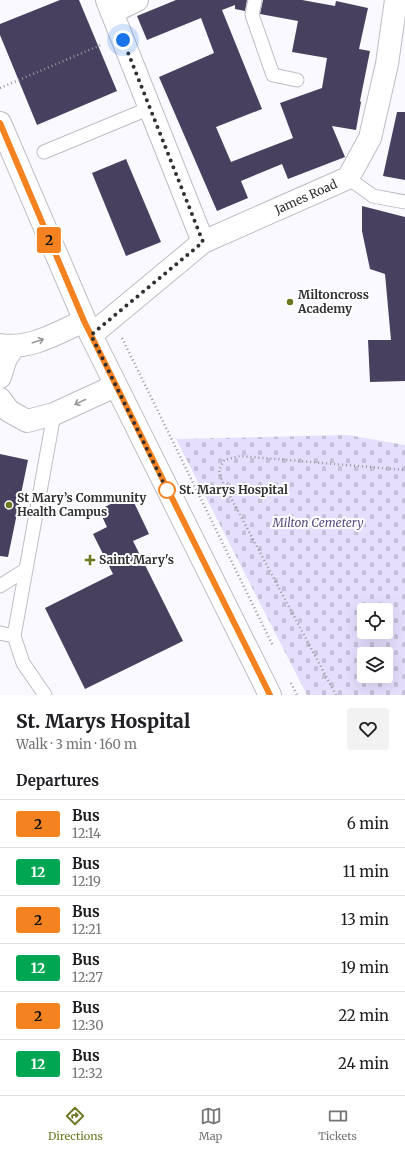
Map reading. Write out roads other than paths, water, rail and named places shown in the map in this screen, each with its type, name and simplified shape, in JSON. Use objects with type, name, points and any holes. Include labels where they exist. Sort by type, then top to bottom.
[{"type":"street","points":[[137,0],[110,6],[203,242]]},
{"type":"street","name":"James Road","points":[[7,346],[39,342],[87,328],[112,318],[203,242],[348,178],[370,138],[387,64],[396,0]]},
{"type":"street","points":[[0,123],[87,328],[270,695]]},
{"type":"street","points":[[0,377],[6,358],[7,346]]},
{"type":"street","points":[[0,399],[9,411],[28,421],[54,414],[115,386]]},
{"type":"lane","points":[[256,0],[252,15],[273,75],[297,80]]},
{"type":"lane","points":[[44,152],[150,108]]},
{"type":"lane","points":[[348,178],[373,196],[405,202]]},
{"type":"lane","points":[[45,695],[23,663],[14,636],[54,414]]},
{"type":"lane","points":[[0,586],[25,570]]},
{"type":"lane","points":[[0,633],[14,636]]},
{"type":"place","name":"Miltoncross Academy","points":[[290,302]]},
{"type":"place","name":"St. Marys Hospital","points":[[167,490]]},
{"type":"place","name":"St Mary’s Community Health Campus","points":[[9,505]]},
{"type":"place","name":"Saint Mary's","points":[[90,560]]},
{"type":"park label","name":"Milton Cemetery","points":[[318,523]]}]
